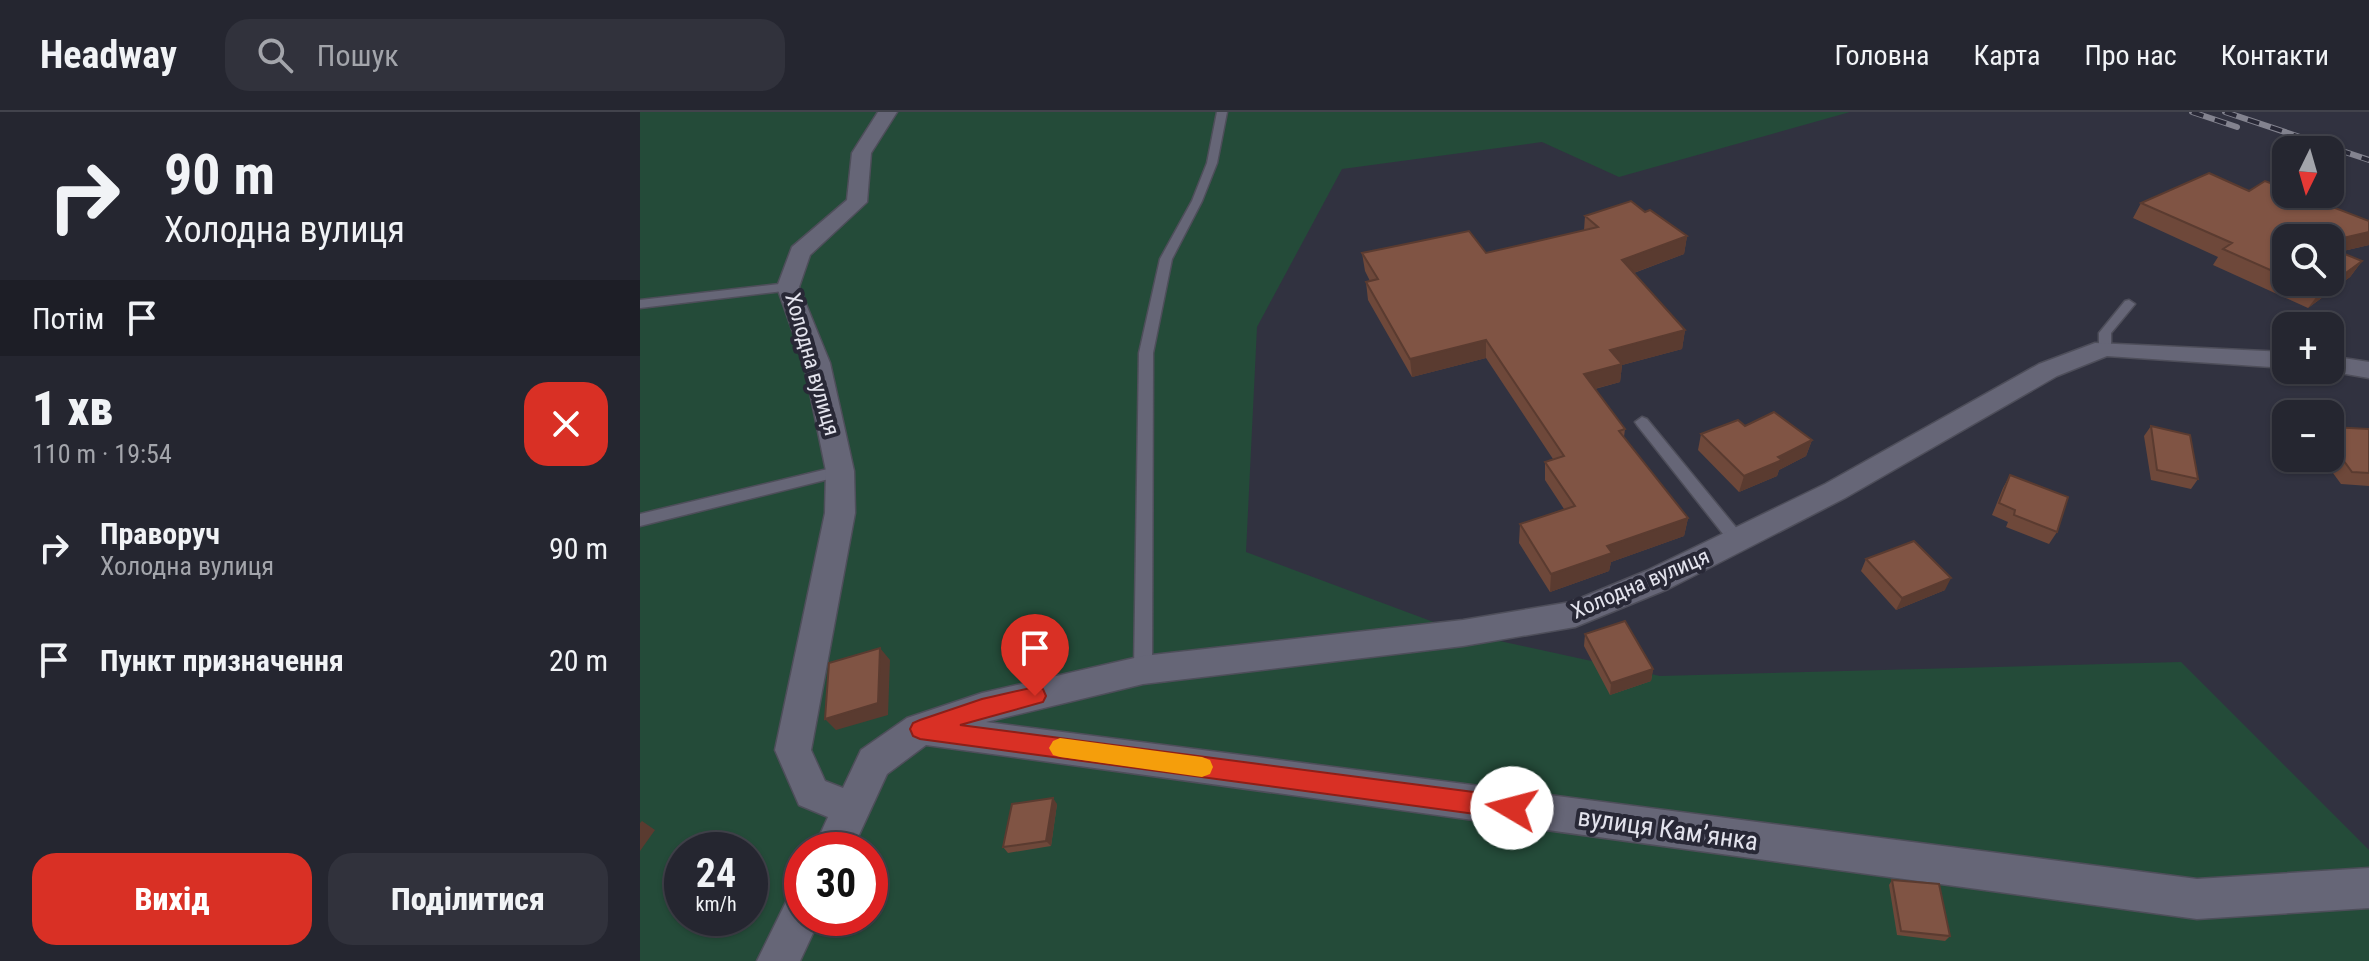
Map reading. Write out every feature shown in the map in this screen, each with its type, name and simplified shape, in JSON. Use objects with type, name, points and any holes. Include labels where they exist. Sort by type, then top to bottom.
[{"type":"street","name":"Холодна вулиця","points":[[851,809],[812,793],[793,750],[840,513],[840,471],[833,425],[817,363],[788,287],[800,252],[857,202],[861,149],[888,112]]},
{"type":"street","name":"Холодна вулиця","points":[[840,832],[874,762],[920,729],[982,708],[1143,670],[1463,633],[1575,614],[1657,580],[1835,491],[2048,370],[2104,348],[2272,359]]},
{"type":"street","points":[[2344,366],[2369,370]]},
{"type":"street","name":"вулиця Камʼянка","points":[[920,729],[2197,899],[2369,888]]},
{"type":"street","points":[[778,961],[790,936]]},
{"type":"lane","points":[[1143,670],[1146,353],[1166,259],[1212,163],[1222,112]]},
{"type":"lane","points":[[640,304],[788,287]]},
{"type":"lane","points":[[2104,348],[2105,333],[2129,304]]},
{"type":"lane","points":[[1642,422],[1737,540]]},
{"type":"lane","points":[[640,520],[840,471]]},
{"type":"green space","points":[[640,112],[1850,112],[1619,177],[1542,142],[1342,169],[1257,327],[1246,552],[1463,633],[1660,676],[2181,662],[2369,850],[2369,961],[640,961]]},
{"type":"building","points":[[2209,173],[2249,191],[2265,181],[2272,184],[2272,208],[2335,208],[2369,221],[2369,232],[2344,238],[2344,224],[2272,224],[2272,271],[2223,249],[2232,243],[2141,203]]},
{"type":"building","points":[[1631,201],[1645,212],[1650,210],[1687,236],[1622,260],[1685,330],[1610,350],[1622,364],[1584,374],[1625,429],[1619,431],[1688,518],[1607,546],[1612,553],[1551,574],[1520,524],[1575,506],[1545,462],[1564,456],[1486,340],[1410,359],[1366,282],[1378,279],[1362,253],[1469,231],[1486,253],[1598,227],[1585,216]]},
{"type":"building","points":[[2344,254],[2362,261],[2344,274]]},
{"type":"building","points":[[1774,412],[1812,440],[1778,457],[1782,460],[1744,476],[1701,434],[1738,420],[1745,426]]},
{"type":"building","points":[[2151,426],[2190,435],[2198,479],[2157,470]]},
{"type":"building","points":[[2344,428],[2369,429],[2369,473],[2352,472],[2344,461]]},
{"type":"building","points":[[2010,475],[2068,497],[2057,532],[2014,515],[2015,510],[1999,503]]},
{"type":"building","points":[[1914,541],[1951,578],[1902,598],[1866,559]]},
{"type":"building","points":[[1625,621],[1653,669],[1611,683],[1585,634]]},
{"type":"building","points":[[880,648],[878,703],[825,719],[829,663]]},
{"type":"building","points":[[1053,798],[1046,841],[1003,847],[1012,804]]},
{"type":"building","points":[[1892,880],[1939,884],[1950,936],[1901,931]]},
{"type":"railway","points":[[2192,112],[2237,127]]},
{"type":"railway","points":[[2225,112],[2369,160]]},
{"type":"slow traffic","points":[[1060,748],[1202,767]]},
{"type":"route","points":[[1035,696],[982,708],[920,729],[1512,808]]}]
